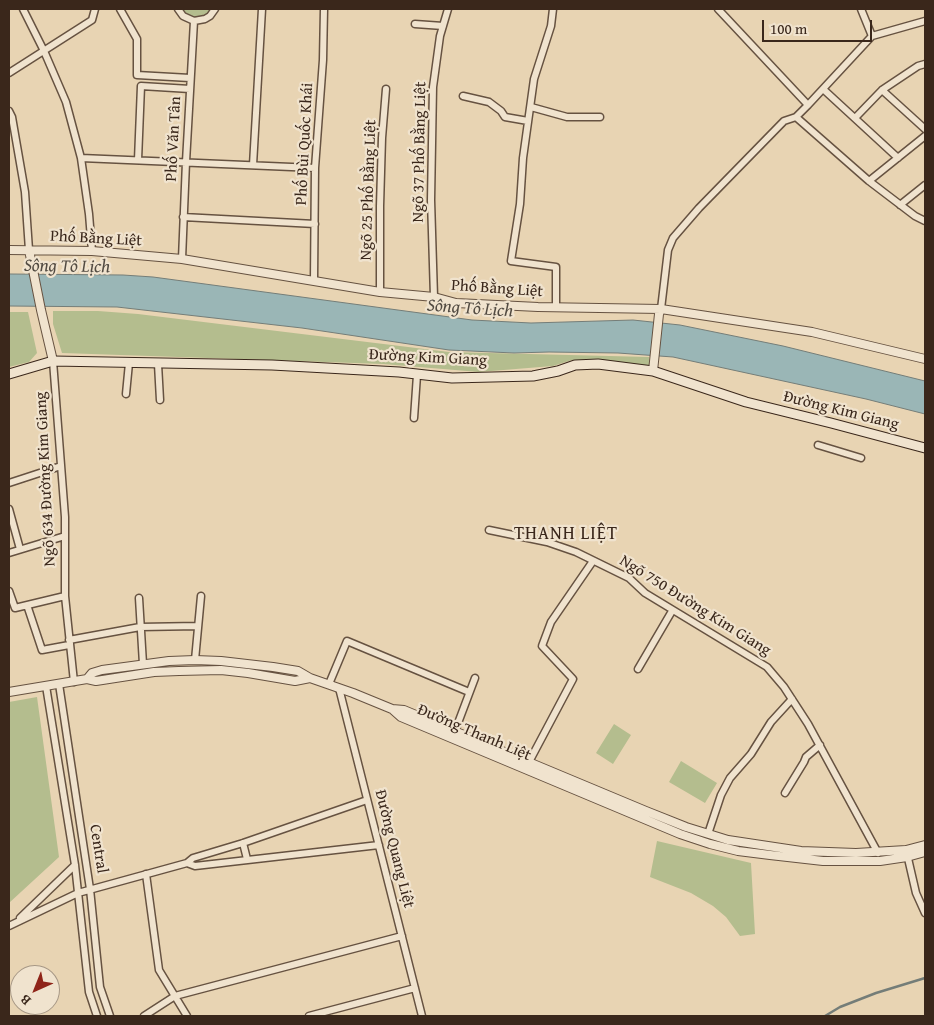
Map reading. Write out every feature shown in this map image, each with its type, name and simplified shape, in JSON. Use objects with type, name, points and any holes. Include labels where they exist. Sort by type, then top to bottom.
[{"type":"main road","name":"Đường Kim Giang","points":[[9,374],[53,361],[272,365],[452,378],[533,376],[558,372],[575,365],[598,364],[653,369],[746,402],[925,448]]},
{"type":"street","points":[[23,9],[66,102],[81,158],[92,251]]},
{"type":"street","points":[[9,73],[92,20],[95,9]]},
{"type":"street","points":[[120,9],[137,39],[137,75],[190,78]]},
{"type":"street","points":[[178,9],[183,16],[194,21],[205,19],[215,9]]},
{"type":"street","points":[[254,165],[262,9]]},
{"type":"street","points":[[318,9],[324,9]]},
{"type":"street","name":"Phố Bùi Quốc Khái","points":[[314,280],[315,168],[323,60],[324,9]]},
{"type":"street","name":"Ngõ 37 Phố Bằng Liệt","points":[[434,297],[431,200],[433,87],[443,26],[448,9]]},
{"type":"street","points":[[553,9],[550,26],[534,79],[511,261],[556,266],[556,306]]},
{"type":"street","points":[[718,9],[808,105]]},
{"type":"street","points":[[862,9],[872,36]]},
{"type":"street","name":"Phố Văn Tân","points":[[182,259],[194,21]]},
{"type":"street","points":[[653,369],[668,250],[676,233],[784,121],[796,117],[824,89],[872,36],[925,21]]},
{"type":"street","points":[[415,24],[443,26]]},
{"type":"street","points":[[855,118],[882,90],[918,66],[925,64]]},
{"type":"street","points":[[138,160],[142,86],[190,89]]},
{"type":"street","name":"Ngõ 25 Phố Bằng Liệt","points":[[380,292],[382,138],[386,89]]},
{"type":"street","points":[[824,89],[898,158]]},
{"type":"street","points":[[882,90],[925,129]]},
{"type":"street","points":[[463,96],[489,102],[501,111],[505,117],[528,121]]},
{"type":"street","points":[[531,107],[567,116],[600,117]]},
{"type":"street","points":[[9,111],[12,117],[25,192],[32,269],[53,361]]},
{"type":"street","points":[[796,117],[869,181],[900,205],[925,221]]},
{"type":"street","points":[[869,181],[925,136]]},
{"type":"street","points":[[81,158],[315,168]]},
{"type":"street","points":[[900,205],[925,185]]},
{"type":"street","points":[[184,217],[315,224]]},
{"type":"street","name":"Phố Bằng Liệt","points":[[9,250],[92,251],[182,259],[380,292],[434,297],[456,302],[660,311],[812,332],[925,359]]},
{"type":"street","name":"Ngõ 634 Đường Kim Giang","points":[[53,361],[65,536],[65,596],[74,682]]},
{"type":"street","points":[[126,394],[129,363]]},
{"type":"street","points":[[158,364],[160,400]]},
{"type":"street","points":[[414,418],[417,374]]},
{"type":"street","points":[[818,445],[861,458]]},
{"type":"street","points":[[9,484],[61,466]]},
{"type":"street","points":[[9,509],[20,549]]},
{"type":"street","name":"Ngõ 750 Đường Kim Giang","points":[[489,530],[547,542],[593,560],[629,578],[645,594],[767,668],[784,687],[820,745],[879,857]]},
{"type":"street","points":[[9,553],[65,536]]},
{"type":"street","points":[[528,765],[573,679],[542,646],[551,622],[593,560]]},
{"type":"street","points":[[9,591],[15,608],[65,596]]},
{"type":"street","points":[[195,660],[201,596]]},
{"type":"street","points":[[139,598],[143,664]]},
{"type":"street","points":[[27,605],[42,650],[140,627],[198,626]]},
{"type":"street","points":[[638,669],[672,611]]},
{"type":"street","points":[[329,684],[347,640],[469,692]]},
{"type":"street","points":[[87,679],[92,674],[102,670],[143,664],[195,660],[221,661],[298,671],[310,678]]},
{"type":"street","points":[[221,661],[221,670]]},
{"type":"street","name":"Đường Thanh Liệt","points":[[9,692],[87,679],[96,681],[154,672],[221,670],[295,681],[310,678],[392,709],[401,717],[528,765],[671,830],[710,844],[738,850],[823,861],[925,852]]},
{"type":"street","points":[[455,731],[475,678]]},
{"type":"street","name":"Central","points":[[59,684],[90,889],[100,987],[110,1016]]},
{"type":"street","name":"Central","points":[[46,686],[76,865],[89,992],[97,1016]]},
{"type":"street","name":"Đường Quang Liệt","points":[[339,688],[422,1016]]},
{"type":"street","points":[[708,834],[721,795],[730,778],[751,754],[772,722],[792,699]]},
{"type":"street","points":[[392,709],[404,710],[528,765],[708,834],[752,845],[879,857]]},
{"type":"street","points":[[49,712],[63,710]]},
{"type":"street","points":[[785,793],[806,756],[820,745]]},
{"type":"street","points":[[12,924],[78,893],[187,863],[193,858],[243,843],[367,800]]},
{"type":"street","points":[[243,843],[247,859]]},
{"type":"street","points":[[187,863],[195,866],[379,845]]},
{"type":"street","name":"Đường Thanh Liệt","points":[[906,853],[925,845]]},
{"type":"street","points":[[906,853],[916,892],[925,913]]},
{"type":"street","points":[[12,924],[76,865]]},
{"type":"street","points":[[146,874],[159,970],[188,1016]]},
{"type":"street","points":[[144,1016],[175,996],[402,936]]},
{"type":"street","points":[[309,1016],[415,988]]},
{"type":"green space","points":[[178,9],[215,9],[210,16],[194,21]]},
{"type":"green space","points":[[53,311],[98,311],[138,314],[449,352],[649,357],[649,367],[622,362],[572,360],[553,366],[479,372],[383,364],[62,353],[53,324]]},
{"type":"green space","points":[[9,312],[28,312],[37,353],[29,362],[9,367]]},
{"type":"green space","points":[[37,697],[59,857],[9,903],[9,702]]},
{"type":"green space","points":[[614,724],[631,735],[613,764],[596,753]]},
{"type":"green space","points":[[681,761],[717,783],[705,803],[669,782]]},
{"type":"green space","points":[[657,841],[751,863],[755,934],[740,936],[726,917],[713,906],[691,893],[650,877]]},
{"type":"water","points":[[9,274],[153,277],[472,320],[531,323],[633,320],[680,325],[783,346],[925,381],[925,414],[866,399],[673,357],[618,353],[514,353],[449,350],[302,328],[117,307],[9,306]]},
{"type":"waterway","points":[[825,1016],[840,1007],[876,993],[925,978]]},
{"type":"district","name":"THANH LIỆT","points":[[566,534]]},
{"type":"water label","name":"Sông Tô Lịch","points":[[67,267]]},
{"type":"water label","name":"Sông Tô Lịch","points":[[470,309]]}]
